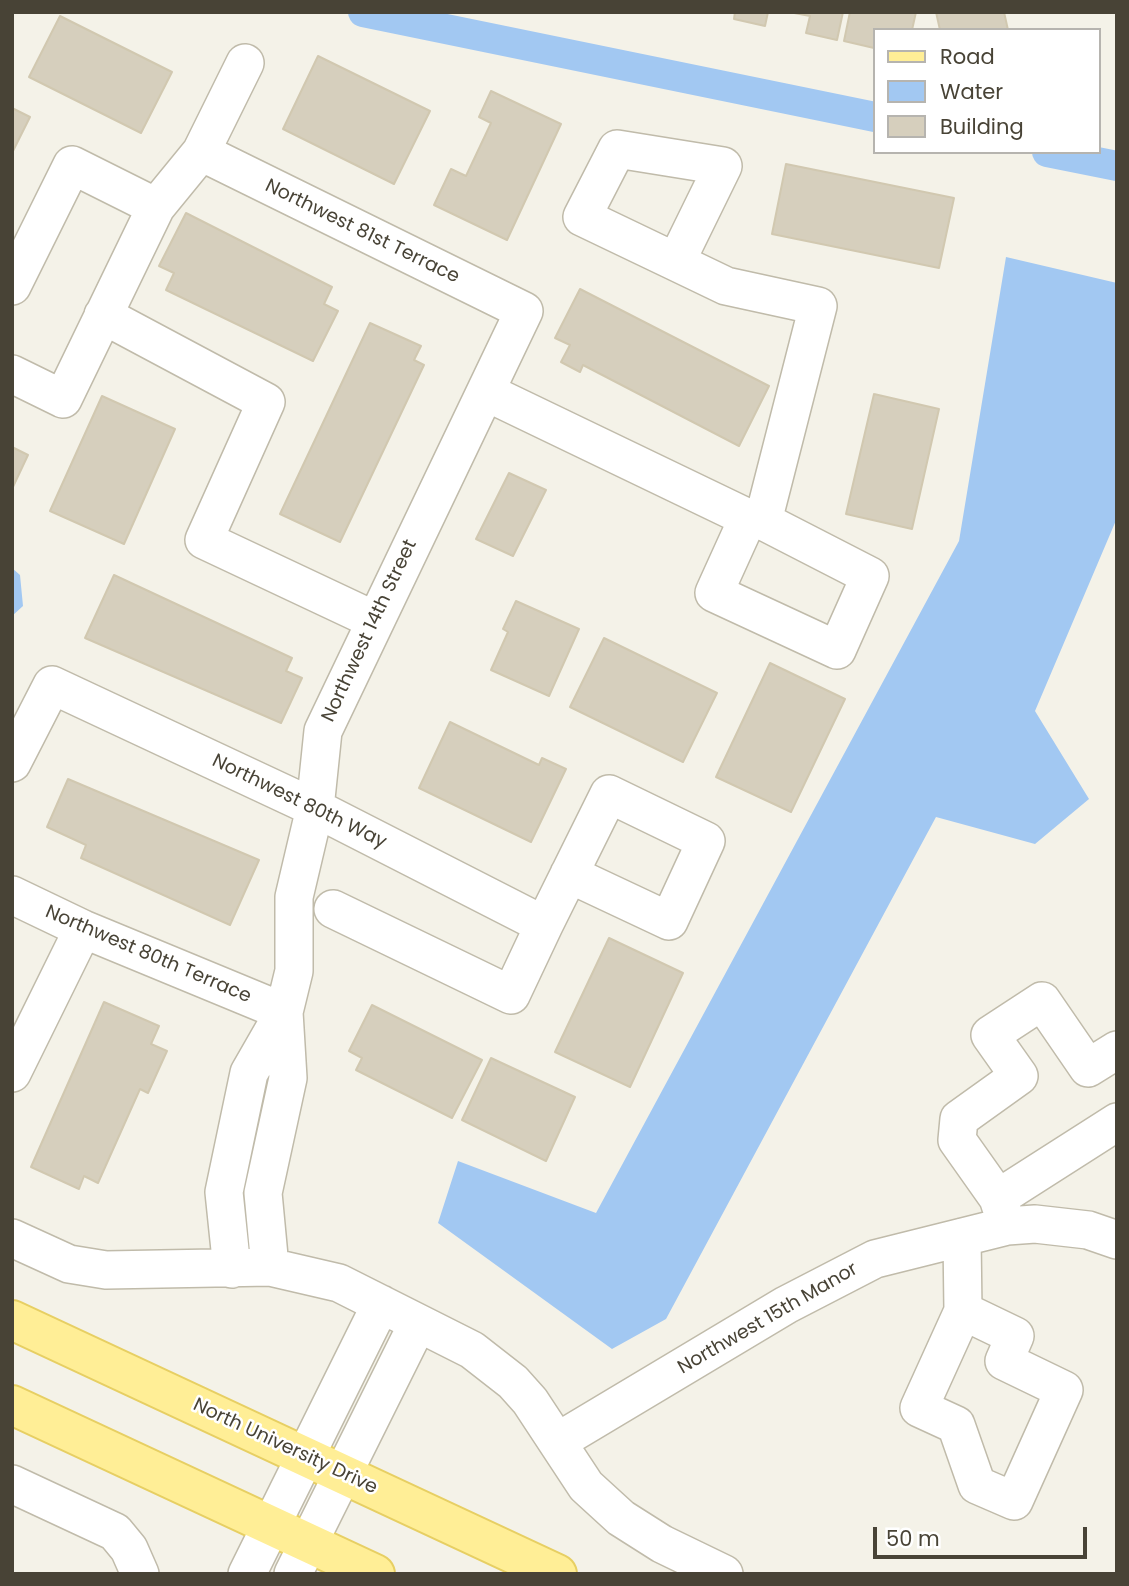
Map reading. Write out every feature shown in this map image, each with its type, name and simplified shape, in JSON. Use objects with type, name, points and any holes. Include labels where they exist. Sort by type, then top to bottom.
[{"type":"main road","name":"North University Drive","points":[[12,1320],[557,1574]]},
{"type":"main road","points":[[12,1405],[271,1526],[301,1559],[375,1574]]},
{"type":"street","points":[[12,374],[63,399],[156,207],[201,152],[245,63]]},
{"type":"street","name":"Northwest 81st Terrace","points":[[201,152],[524,312]]},
{"type":"street","points":[[12,286],[72,165],[156,207]]},
{"type":"street","points":[[486,392],[756,519],[818,306],[726,286],[676,262]]},
{"type":"street","name":"Northwest 14th Street","points":[[232,1269],[223,1192],[249,1073],[284,1012],[294,971],[295,897],[316,808],[323,730],[524,312]]},
{"type":"street","points":[[103,316],[266,402],[204,540],[374,620]]},
{"type":"street","name":"Northwest 80th Way","points":[[12,763],[52,685],[316,808],[544,925]]},
{"type":"street","points":[[333,909],[511,995],[569,874]]},
{"type":"street","name":"Northwest 80th Terrace","points":[[12,895],[83,929],[284,1012]]},
{"type":"street","points":[[12,1073],[24,1021],[83,929]]},
{"type":"street","points":[[1117,1050],[1088,1068],[1042,1001],[990,1035],[1019,1076],[959,1119],[957,1140],[1002,1212],[1117,1122]]},
{"type":"street","name":"Northwest 14th Street","points":[[270,1267],[263,1194],[288,1078],[284,1012]]},
{"type":"street","name":"Northwest 15th Manor","points":[[557,1442],[786,1305],[875,1259],[962,1237],[1002,1212],[1035,1224],[1088,1230],[1117,1240]]},
{"type":"street","points":[[962,1237],[963,1311],[919,1408],[956,1425],[977,1485],[1014,1501],[1064,1390],[1004,1362],[1015,1336],[963,1311]]},
{"type":"street","points":[[12,1238],[69,1264],[106,1270],[270,1267],[339,1283],[472,1350],[513,1381],[586,1486],[621,1518],[662,1545],[724,1574]]},
{"type":"street","points":[[247,1574],[382,1304]]},
{"type":"street","points":[[301,1559],[418,1323]]},
{"type":"street","points":[[12,1484],[115,1532],[130,1549],[140,1574]]},
{"type":"water","points":[[1006,257],[1117,283],[1117,518],[1035,711],[1089,799],[1035,844],[936,817],[666,1319],[612,1349],[438,1223],[458,1161],[596,1213],[959,541]]},
{"type":"water","points":[[12,568],[20,575],[23,606],[12,616]]},
{"type":"building","points":[[735,12],[768,12],[765,26],[734,19]]},
{"type":"building","points":[[789,12],[843,12],[837,40],[806,33],[810,16]]},
{"type":"building","points":[[850,12],[916,12],[912,28],[874,28],[874,48],[844,41]]},
{"type":"building","points":[[936,12],[1004,12],[1008,28],[940,28]]},
{"type":"building","points":[[60,16],[172,72],[141,133],[29,77]]},
{"type":"building","points":[[318,56],[430,111],[394,184],[283,129]]},
{"type":"building","points":[[491,91],[561,124],[507,240],[434,205],[451,169],[466,176],[491,123],[479,117]]},
{"type":"building","points":[[12,108],[30,117],[12,153]]},
{"type":"building","points":[[786,164],[954,198],[939,268],[772,234]]},
{"type":"building","points":[[186,213],[332,287],[324,304],[338,311],[313,361],[166,290],[174,273],[159,266]]},
{"type":"building","points":[[580,289],[769,386],[739,446],[583,365],[580,372],[561,362],[570,345],[555,338]]},
{"type":"building","points":[[370,323],[421,346],[414,360],[424,365],[340,542],[280,514]]},
{"type":"building","points":[[874,394],[939,409],[912,529],[846,514]]},
{"type":"building","points":[[102,396],[175,429],[124,544],[50,511]]},
{"type":"building","points":[[12,447],[28,455],[12,489]]},
{"type":"building","points":[[509,473],[546,490],[513,556],[476,539]]},
{"type":"building","points":[[114,575],[292,658],[286,671],[302,678],[281,723],[85,638]]},
{"type":"building","points":[[516,601],[579,629],[549,696],[491,670],[508,632],[503,629]]},
{"type":"building","points":[[604,638],[717,693],[683,762],[570,707]]},
{"type":"building","points":[[770,663],[845,699],[791,812],[716,777]]},
{"type":"building","points":[[450,722],[539,765],[542,758],[566,769],[531,842],[419,788]]},
{"type":"building","points":[[68,779],[259,860],[230,925],[81,858],[86,845],[47,827]]},
{"type":"building","points":[[609,938],[683,973],[630,1087],[555,1052]]},
{"type":"building","points":[[104,1002],[159,1026],[151,1044],[167,1051],[148,1093],[140,1089],[98,1183],[84,1176],[79,1189],[31,1167]]},
{"type":"building","points":[[372,1005],[482,1060],[452,1118],[356,1070],[362,1058],[349,1051]]},
{"type":"building","points":[[491,1058],[575,1097],[546,1161],[462,1120]]},
{"type":"waterway","points":[[363,12],[874,117]]},
{"type":"waterway","points":[[1057,154],[1117,166]]}]
